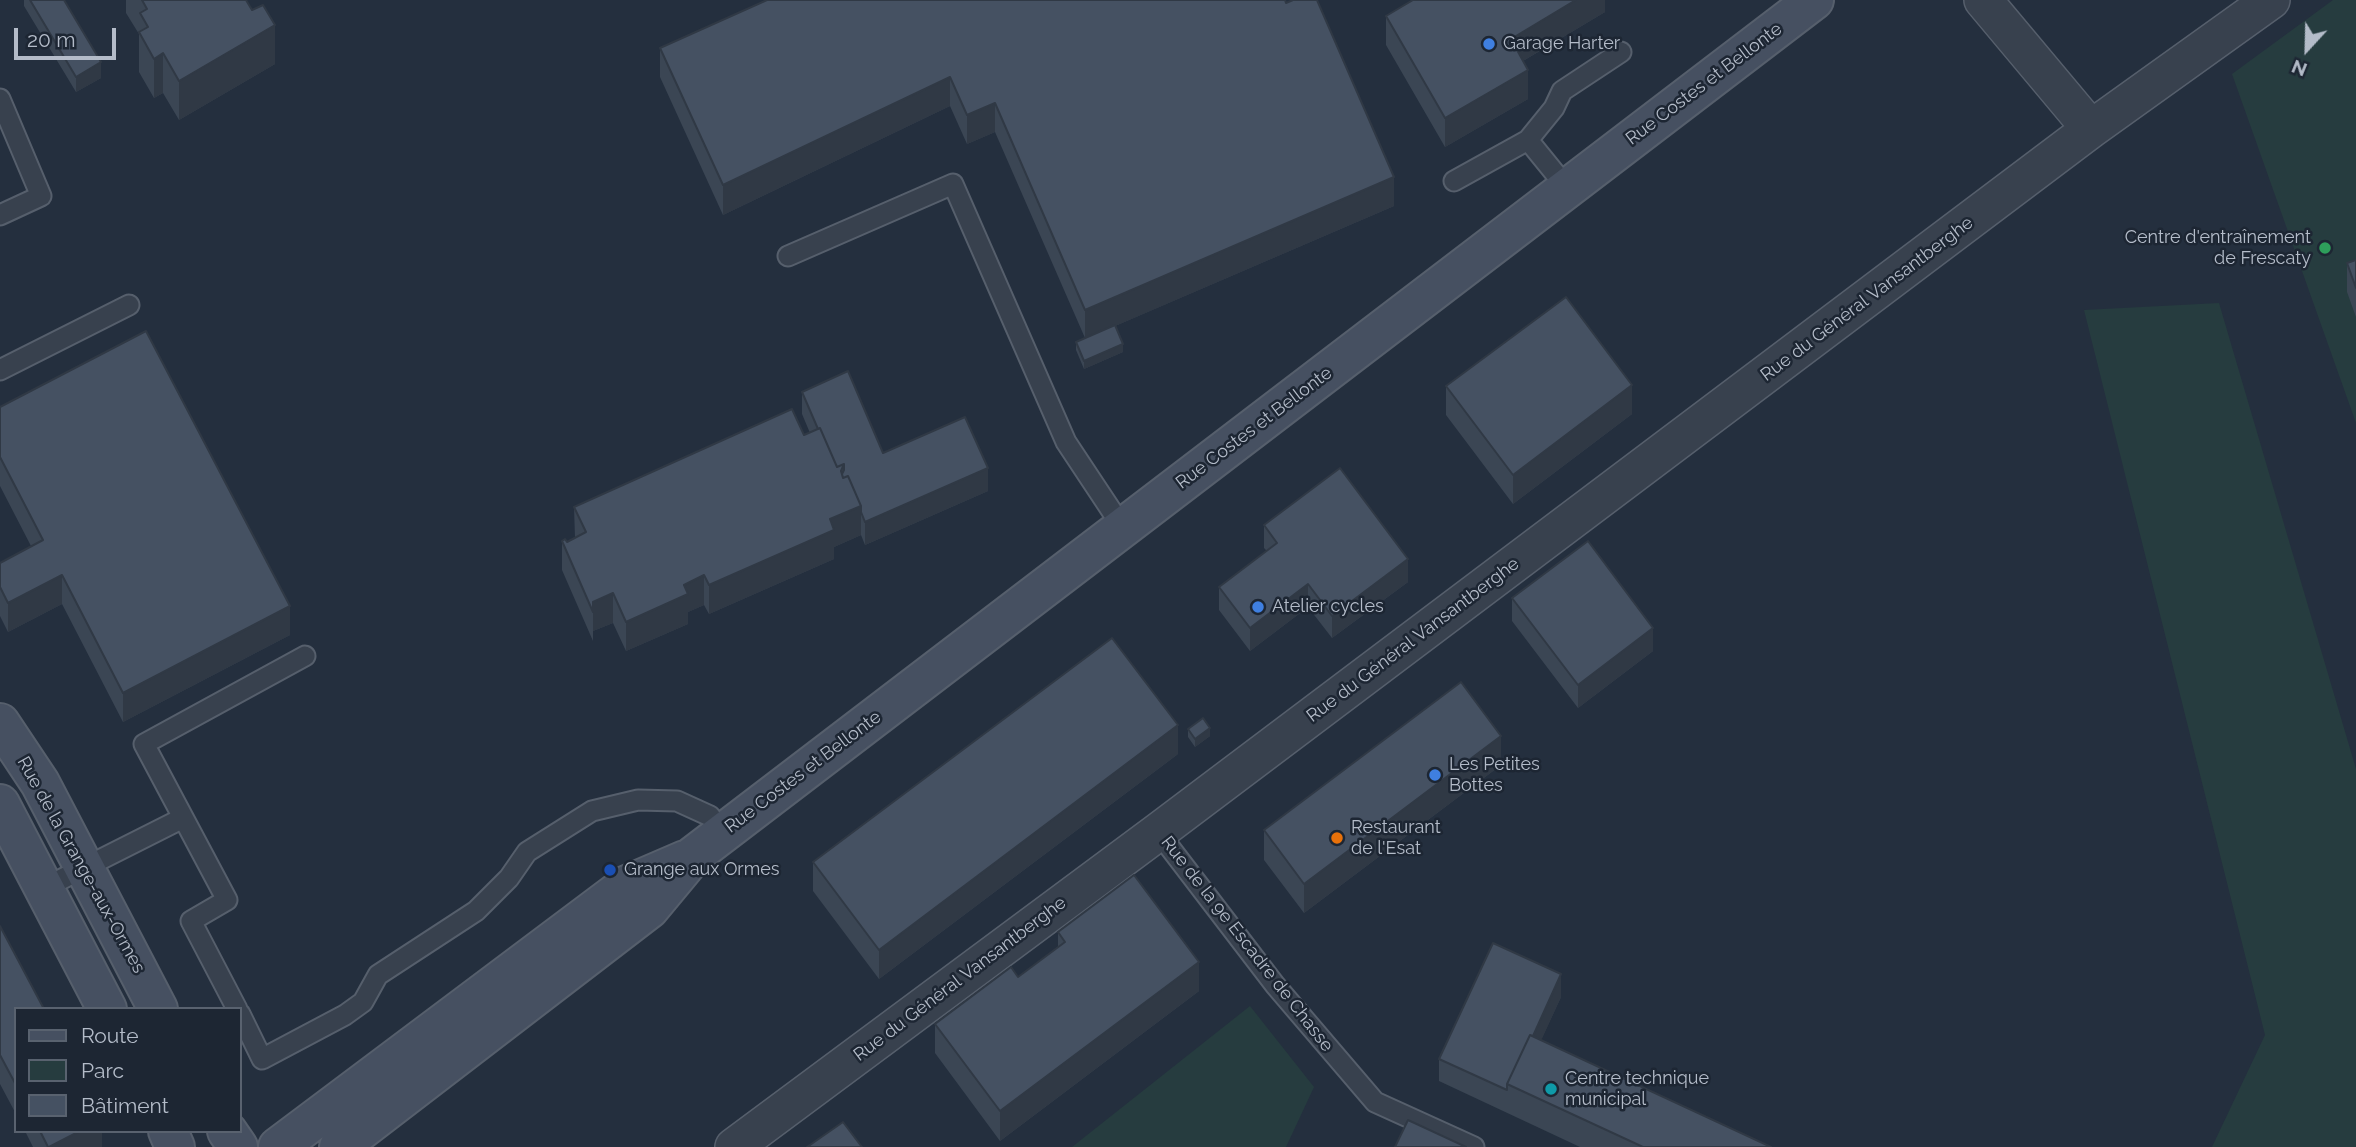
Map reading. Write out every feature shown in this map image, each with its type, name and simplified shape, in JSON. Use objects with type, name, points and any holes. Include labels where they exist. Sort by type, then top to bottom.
[{"type":"main road","name":"Rue Costes et Bellonte","points":[[339,1147],[649,909],[708,845],[1814,0]]},
{"type":"main road","name":"Rue de la Grange-aux-Ormes","points":[[4,739],[40,783],[157,1007]]},
{"type":"main road","points":[[0,804],[106,1007]]},
{"type":"main road","name":"Rue Costes et Bellonte","points":[[278,1147],[627,885],[708,845]]},
{"type":"street","points":[[1983,0],[2091,129]]},
{"type":"street","name":"Rue du Général Vansantberghe","points":[[734,1147],[1158,832],[2091,129],[2271,0]]},
{"type":"lane","points":[[1454,181],[1528,140],[1554,108],[1562,91],[1621,52]]},
{"type":"lane","points":[[0,99],[41,196],[0,215]]},
{"type":"lane","points":[[1528,140],[1567,188]]},
{"type":"lane","points":[[788,256],[953,184],[1066,442],[1123,528]]},
{"type":"lane","points":[[0,370],[129,305]]},
{"type":"lane","points":[[236,1007],[191,921],[227,900],[144,744],[305,656]]},
{"type":"lane","points":[[242,1018],[262,1059],[345,1015],[363,1002],[378,975],[476,911],[509,878],[527,852],[592,811],[638,800],[677,801],[710,816],[708,845],[306,1147]]},
{"type":"lane","points":[[44,888],[183,818]]},
{"type":"lane","name":"Rue de la 9e Escadre de Chasse","points":[[1158,832],[1275,985],[1375,1101],[1474,1147]]},
{"type":"green space","name":"Centre d'entraînement de Frescaty","points":[[2333,0],[2356,0],[2356,423],[2232,74]]},
{"type":"green space","points":[[2219,303],[2356,769],[2356,1147],[2212,1147],[2265,1035],[2084,310]]},
{"type":"green space","points":[[1250,1006],[1314,1087],[1286,1147],[1072,1147]]},
{"type":"building","points":[[30,0],[64,0],[101,62],[76,77]]},
{"type":"building","points":[[142,0],[246,0],[252,10],[263,5],[275,25],[179,81],[163,53],[154,59],[139,32],[148,27],[140,13],[147,9]]},
{"type":"building","points":[[767,0],[1285,0],[1286,3],[1293,0],[1317,0],[1394,177],[1085,310],[995,103],[967,115],[950,77],[723,185],[660,48]]},
{"type":"building","points":[[1413,0],[1576,0],[1511,39],[1528,70],[1445,118],[1386,16]]},
{"type":"building","points":[[2356,260],[2356,288],[2347,263]]},
{"type":"building","points":[[1566,297],[1632,385],[1513,475],[1446,386]]},
{"type":"building","points":[[1115,325],[1123,344],[1084,361],[1076,342]]},
{"type":"building","points":[[146,331],[290,606],[123,693],[62,575],[8,603],[0,587],[0,563],[43,540],[0,457],[0,407]]},
{"type":"building","points":[[848,371],[883,453],[965,417],[988,468],[865,522],[848,476],[843,478],[844,464],[837,467],[802,392]]},
{"type":"building","points":[[792,409],[804,435],[820,428],[837,467],[844,464],[841,471],[843,478],[848,476],[861,506],[830,519],[834,530],[709,585],[704,575],[684,585],[688,594],[626,622],[613,593],[593,602],[593,612],[562,541],[565,539],[567,542],[586,532],[574,507]]},
{"type":"building","points":[[1340,468],[1408,559],[1332,616],[1308,584],[1250,628],[1219,587],[1277,543],[1264,525]]},
{"type":"building","points":[[1588,541],[1653,628],[1578,685],[1512,598]]},
{"type":"building","points":[[1112,638],[1178,725],[879,950],[813,862]]},
{"type":"building","points":[[1461,682],[1501,736],[1304,884],[1264,830]]},
{"type":"building","points":[[1203,718],[1210,728],[1195,739],[1188,729]]},
{"type":"building","points":[[1134,875],[1199,962],[1000,1111],[935,1024],[1011,967],[1018,977],[1065,942],[1058,932]]},
{"type":"building","points":[[0,926],[43,1007],[14,1007],[14,1081],[0,1055]]},
{"type":"building","points":[[1493,943],[1561,974],[1533,1036],[1530,1035],[1507,1084],[1507,1090],[1439,1059]]},
{"type":"building","points":[[1530,1035],[1771,1147],[1643,1147],[1507,1084]]},
{"type":"building","points":[[1408,1120],[1466,1147],[1395,1147]]},
{"type":"building","points":[[843,1122],[862,1147],[807,1147]]},
{"type":"building","points":[[41,1133],[76,1133],[48,1147]]},
{"type":"place","name":"Garage Harter","points":[[1489,44]]},
{"type":"place","name":"Centre d'entraînement de Frescaty","points":[[2325,248]]},
{"type":"place","name":"Atelier cycles","points":[[1258,607]]},
{"type":"place","name":"Les Petites Bottes","points":[[1435,775]]},
{"type":"place","name":"Restaurant de l'Esat","points":[[1337,838]]},
{"type":"place","name":"Grange aux Ormes","points":[[610,870]]},
{"type":"place","name":"Centre technique municipal","points":[[1551,1089]]}]
